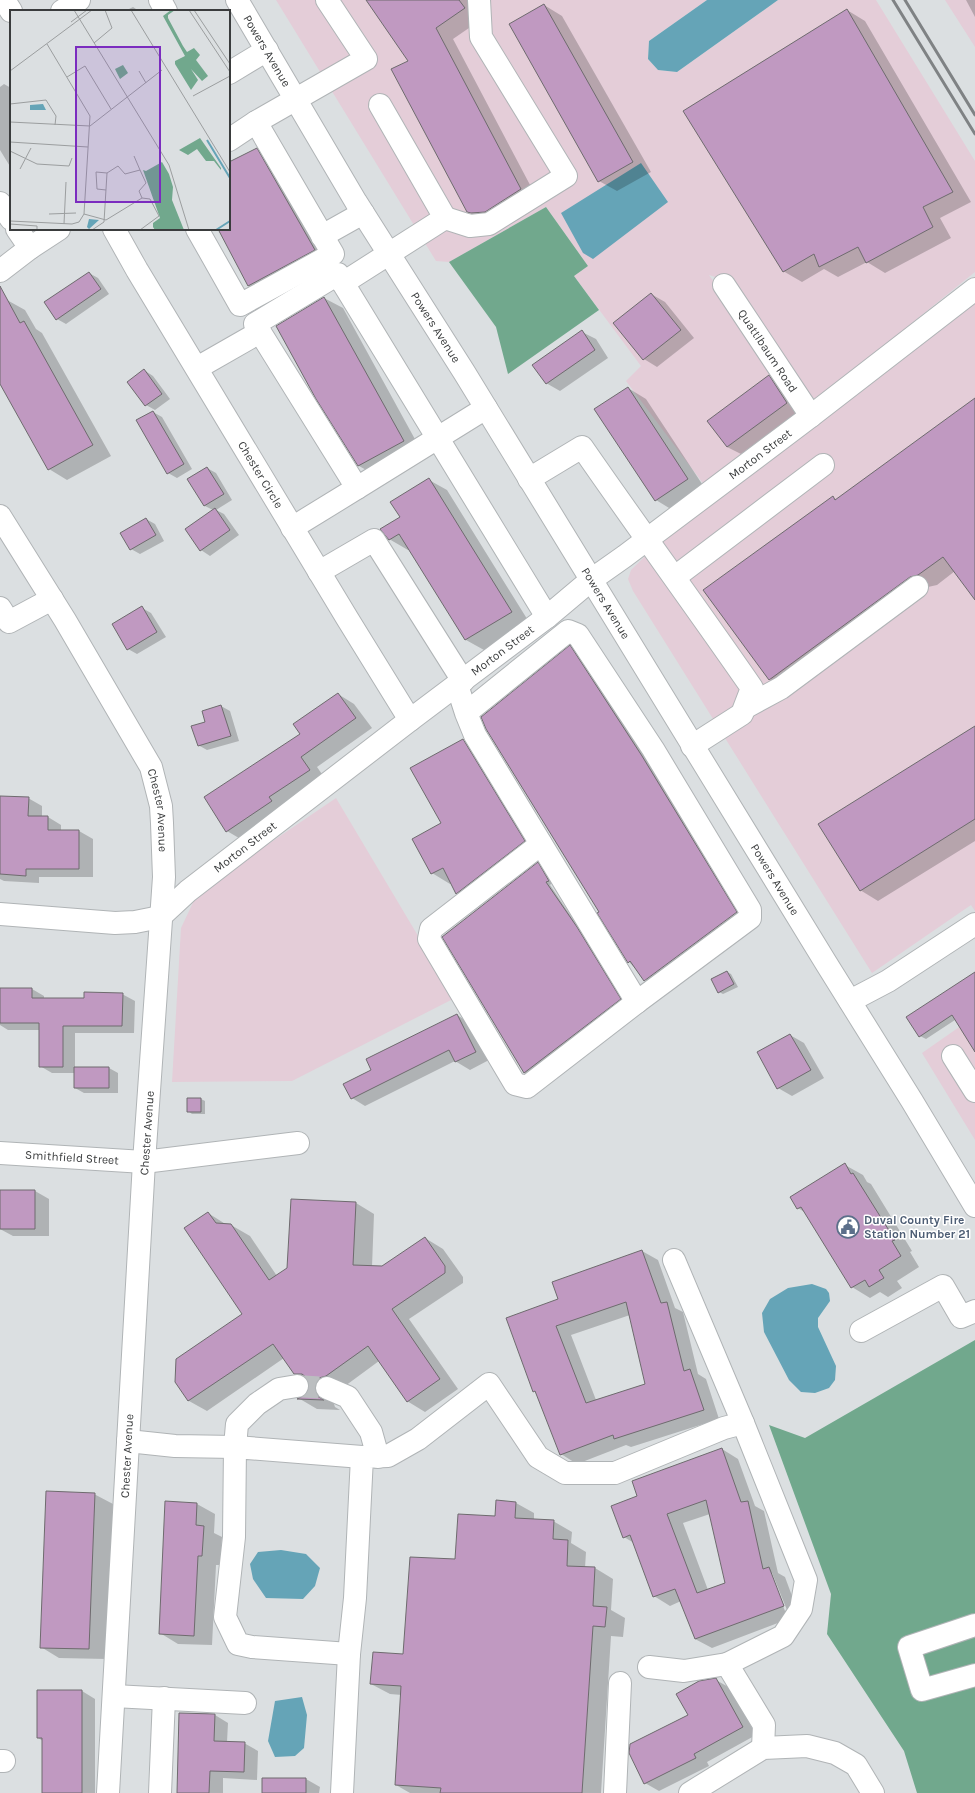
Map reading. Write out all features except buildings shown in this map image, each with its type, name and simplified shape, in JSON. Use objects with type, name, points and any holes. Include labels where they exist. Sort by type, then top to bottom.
[{"type":"street","points":[[4,0],[10,10]]},
{"type":"street","points":[[64,10],[79,0]]},
{"type":"street","points":[[160,0],[165,10]]},
{"type":"street","name":"Powers Avenue","points":[[237,0],[363,213],[486,408],[975,1206]]},
{"type":"street","points":[[230,139],[256,122],[366,59],[327,0]]},
{"type":"street","points":[[380,105],[445,218],[470,226],[489,224],[566,176],[481,38],[479,0]]},
{"type":"street","points":[[230,72],[267,50]]},
{"type":"street","points":[[198,230],[240,305],[333,254],[256,122]]},
{"type":"street","points":[[0,203],[10,218]]},
{"type":"street","points":[[322,236],[363,213]]},
{"type":"street","points":[[343,283],[445,218]]},
{"type":"street","points":[[18,230],[30,248]]},
{"type":"street","points":[[0,271],[30,248],[57,230]]},
{"type":"street","name":"Chester Circle","points":[[115,230],[292,528],[410,720]]},
{"type":"street","points":[[357,488],[255,324],[338,274],[547,617]]},
{"type":"street","name":"Quattlbaum Road","points":[[724,285],[811,416]]},
{"type":"street","name":"Morton Street","points":[[160,917],[188,891],[410,720],[547,617],[591,580],[811,416],[975,289]]},
{"type":"street","points":[[197,368],[260,332]]},
{"type":"street","points":[[292,528],[486,408]]},
{"type":"street","points":[[529,479],[582,447],[646,540],[675,577],[752,688],[746,707],[742,714],[692,746]]},
{"type":"street","points":[[675,577],[823,465]]},
{"type":"street","name":"Chester Avenue","points":[[0,516],[52,599],[151,767],[161,806],[164,877],[144,1162],[108,1793]]},
{"type":"street","points":[[319,572],[374,540],[460,683],[466,713],[475,735],[637,1002]]},
{"type":"street","points":[[746,707],[781,688],[917,587]]},
{"type":"street","points":[[0,608],[9,622],[52,599]]},
{"type":"street","points":[[466,713],[568,631],[578,635],[653,749],[750,910],[750,918],[637,1002],[527,1087],[515,1084],[429,939],[431,929],[541,844]]},
{"type":"street","points":[[0,914],[115,923],[135,922],[160,917]]},
{"type":"street","points":[[850,1001],[888,981],[975,924]]},
{"type":"street","points":[[953,1056],[975,1091]]},
{"type":"street","name":"Smithfield Street","points":[[0,1153],[144,1162],[298,1143]]},
{"type":"street","points":[[649,1667],[684,1670],[727,1664],[783,1636],[800,1608],[806,1580],[743,1423],[674,1260]]},
{"type":"street","points":[[861,1331],[943,1286],[961,1317],[975,1311]]},
{"type":"street","points":[[128,1441],[175,1446],[235,1447],[370,1457],[388,1456],[418,1439],[489,1384],[538,1457],[565,1473],[615,1473],[724,1428],[743,1423]]},
{"type":"street","points":[[297,1386],[279,1389],[257,1404],[237,1424],[235,1447],[234,1538],[225,1617],[238,1644],[252,1647],[349,1654]]},
{"type":"street","points":[[328,1388],[348,1396],[371,1432],[370,1457],[349,1654],[342,1793]]},
{"type":"street","points":[[975,1625],[909,1647],[922,1690],[975,1675]]},
{"type":"street","points":[[727,1664],[764,1726],[763,1748]]},
{"type":"street","points":[[615,1793],[620,1683]]},
{"type":"street","points":[[114,1696],[244,1703]]},
{"type":"street","points":[[160,1793],[164,1698]]},
{"type":"street","points":[[690,1793],[763,1748],[807,1746],[834,1753],[856,1765],[873,1793]]},
{"type":"shaded area","points":[[276,0],[707,0],[649,41],[648,59],[658,70],[677,72],[778,0],[876,0],[975,161],[975,272],[818,399],[807,396],[737,284],[709,275],[797,400],[799,415],[705,486],[626,381],[641,366],[574,276],[588,266],[546,207],[449,262],[436,261]]},
{"type":"shaded area","points":[[945,0],[975,0],[975,47]]},
{"type":"shaded area","points":[[975,294],[975,911],[971,905],[872,973],[633,591],[628,579],[631,570],[675,527]]},
{"type":"shaded area","points":[[336,798],[455,998],[292,1081],[172,1082],[181,928],[198,892]]},
{"type":"shaded area","points":[[975,1016],[975,1140],[922,1053]]},
{"type":"green space","points":[[546,207],[588,266],[574,276],[599,310],[508,374],[496,327],[449,262]]},
{"type":"green space","points":[[975,1340],[975,1793],[917,1793],[904,1751],[827,1634],[831,1594],[769,1425],[805,1438]]},
{"type":"water","points":[[707,0],[778,0],[677,72],[658,70],[648,59],[649,41]]},
{"type":"water","points":[[641,163],[668,202],[593,259],[583,253],[561,213]]},
{"type":"water","points":[[812,1284],[826,1289],[829,1293],[830,1301],[818,1318],[818,1327],[836,1366],[835,1380],[829,1388],[815,1393],[801,1392],[789,1380],[764,1332],[762,1313],[770,1299],[788,1288]]},
{"type":"water","points":[[281,1550],[306,1554],[320,1568],[315,1586],[303,1599],[266,1598],[253,1579],[250,1564],[258,1552]]},
{"type":"water","points":[[302,1697],[307,1715],[304,1748],[295,1756],[275,1757],[268,1741],[275,1701]]},
{"type":"tunnel","points":[[297,1386],[327,1388]]},
{"type":"railway","points":[[893,0],[975,134]]},
{"type":"railway","points":[[905,0],[975,115]]},
{"type":"place","name":"Duval County Fire Station Number 21","points":[[848,1227]]}]
